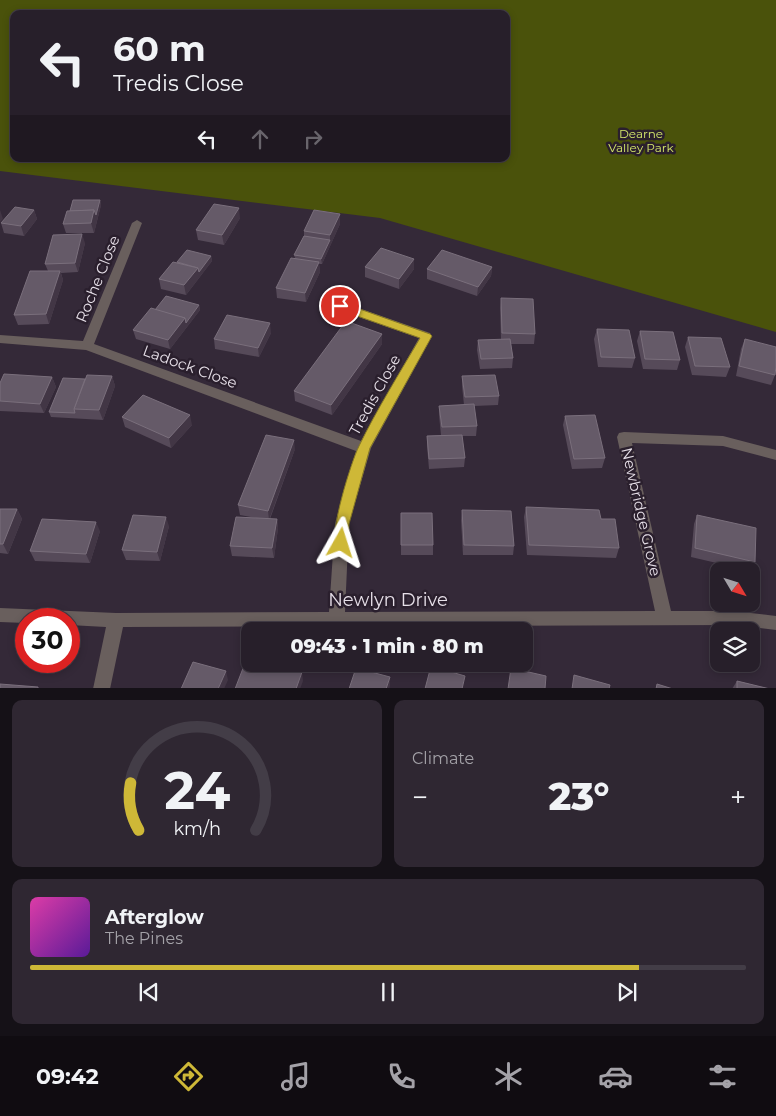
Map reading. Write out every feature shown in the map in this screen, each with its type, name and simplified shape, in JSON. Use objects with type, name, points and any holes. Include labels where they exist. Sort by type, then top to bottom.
[{"type":"street","name":"Roche Close","points":[[87,346],[137,223]]},
{"type":"street","name":"Tredis Close","points":[[337,620],[342,524],[364,448],[426,336],[340,306]]},
{"type":"street","name":"Ladock Close","points":[[0,339],[87,346],[364,448]]},
{"type":"street","name":"Newbridge Grove","points":[[665,619],[624,438],[723,441],[776,455]]},
{"type":"street","name":"Newlyn Drive","points":[[0,615],[116,620],[733,618],[776,623]]},
{"type":"street","points":[[101,688],[116,620]]},
{"type":"green space","name":"Dearne Valley Park","points":[[0,0],[776,0],[776,332],[380,218],[0,171]]},
{"type":"building","points":[[73,200],[100,200],[96,215],[94,210],[70,211]]},
{"type":"building","points":[[214,204],[239,208],[222,235],[196,230]]},
{"type":"building","points":[[15,207],[34,210],[21,226],[1,223]]},
{"type":"building","points":[[94,210],[91,223],[63,224],[67,211]]},
{"type":"building","points":[[314,210],[340,214],[330,235],[304,231]]},
{"type":"building","points":[[82,234],[75,263],[45,264],[53,235]]},
{"type":"building","points":[[304,236],[330,240],[321,259],[294,255]]},
{"type":"building","points":[[381,248],[414,259],[399,279],[365,267]]},
{"type":"building","points":[[187,250],[211,256],[199,272],[198,268],[177,262]]},
{"type":"building","points":[[442,250],[492,267],[478,287],[427,269]]},
{"type":"building","points":[[291,258],[319,262],[305,293],[276,288]]},
{"type":"building","points":[[173,262],[198,268],[184,285],[159,279]]},
{"type":"building","points":[[30,271],[60,271],[46,314],[14,315]]},
{"type":"building","points":[[166,296],[199,305],[186,323],[185,318],[155,310]]},
{"type":"building","points":[[501,298],[533,299],[535,334],[502,333]]},
{"type":"building","points":[[151,308],[185,318],[168,340],[133,330]]},
{"type":"building","points":[[227,315],[270,323],[258,348],[214,339]]},
{"type":"building","points":[[346,321],[382,334],[331,405],[294,391]]},
{"type":"building","points":[[597,329],[629,330],[635,358],[601,357]]},
{"type":"building","points":[[640,331],[673,332],[680,360],[645,359]]},
{"type":"building","points":[[688,337],[721,338],[730,367],[695,366]]},
{"type":"building","points":[[510,339],[513,358],[481,359],[478,340]]},
{"type":"building","points":[[745,339],[776,347],[775,375],[739,366]]},
{"type":"building","points":[[4,374],[52,377],[40,404],[0,401],[0,383]]},
{"type":"building","points":[[87,375],[112,376],[99,410],[74,409]]},
{"type":"building","points":[[495,375],[499,396],[465,397],[462,376]]},
{"type":"building","points":[[63,378],[85,379],[74,409],[75,413],[49,412]]},
{"type":"building","points":[[143,395],[190,415],[169,438],[122,417]]},
{"type":"building","points":[[474,404],[477,426],[442,427],[439,406]]},
{"type":"building","points":[[595,415],[605,458],[574,459],[565,416]]},
{"type":"building","points":[[266,435],[294,440],[268,511],[238,505]]},
{"type":"building","points":[[462,435],[465,458],[429,459],[427,436]]},
{"type":"building","points":[[526,507],[599,510],[601,519],[615,519],[619,548],[529,545]]},
{"type":"building","points":[[0,509],[17,509],[3,544],[0,544]]},
{"type":"building","points":[[462,510],[511,511],[514,546],[464,545]]},
{"type":"building","points":[[401,513],[432,513],[433,545],[401,545]]},
{"type":"building","points":[[133,515],[166,517],[157,552],[122,550]]},
{"type":"building","points":[[697,515],[756,528],[755,562],[695,548]]},
{"type":"building","points":[[236,517],[277,519],[272,548],[230,546]]},
{"type":"building","points":[[42,519],[96,522],[86,554],[30,551]]},
{"type":"building","points":[[193,662],[226,671],[218,688],[181,688]]},
{"type":"building","points":[[242,672],[302,672],[296,688],[235,688]]},
{"type":"building","points":[[355,672],[371,672],[390,677],[386,688],[349,688]]},
{"type":"building","points":[[429,672],[451,672],[465,676],[462,688],[425,688]]},
{"type":"building","points":[[510,672],[528,672],[546,676],[545,688],[508,688]]},
{"type":"building","points":[[574,675],[610,685],[609,688],[572,688]]},
{"type":"building","points":[[737,681],[766,688],[737,688]]},
{"type":"building","points":[[0,684],[38,687],[38,688],[0,688]]},
{"type":"building","points":[[657,684],[670,688],[656,688]]},
{"type":"route","points":[[340,306],[426,336],[364,448],[342,524],[341,543]]}]
